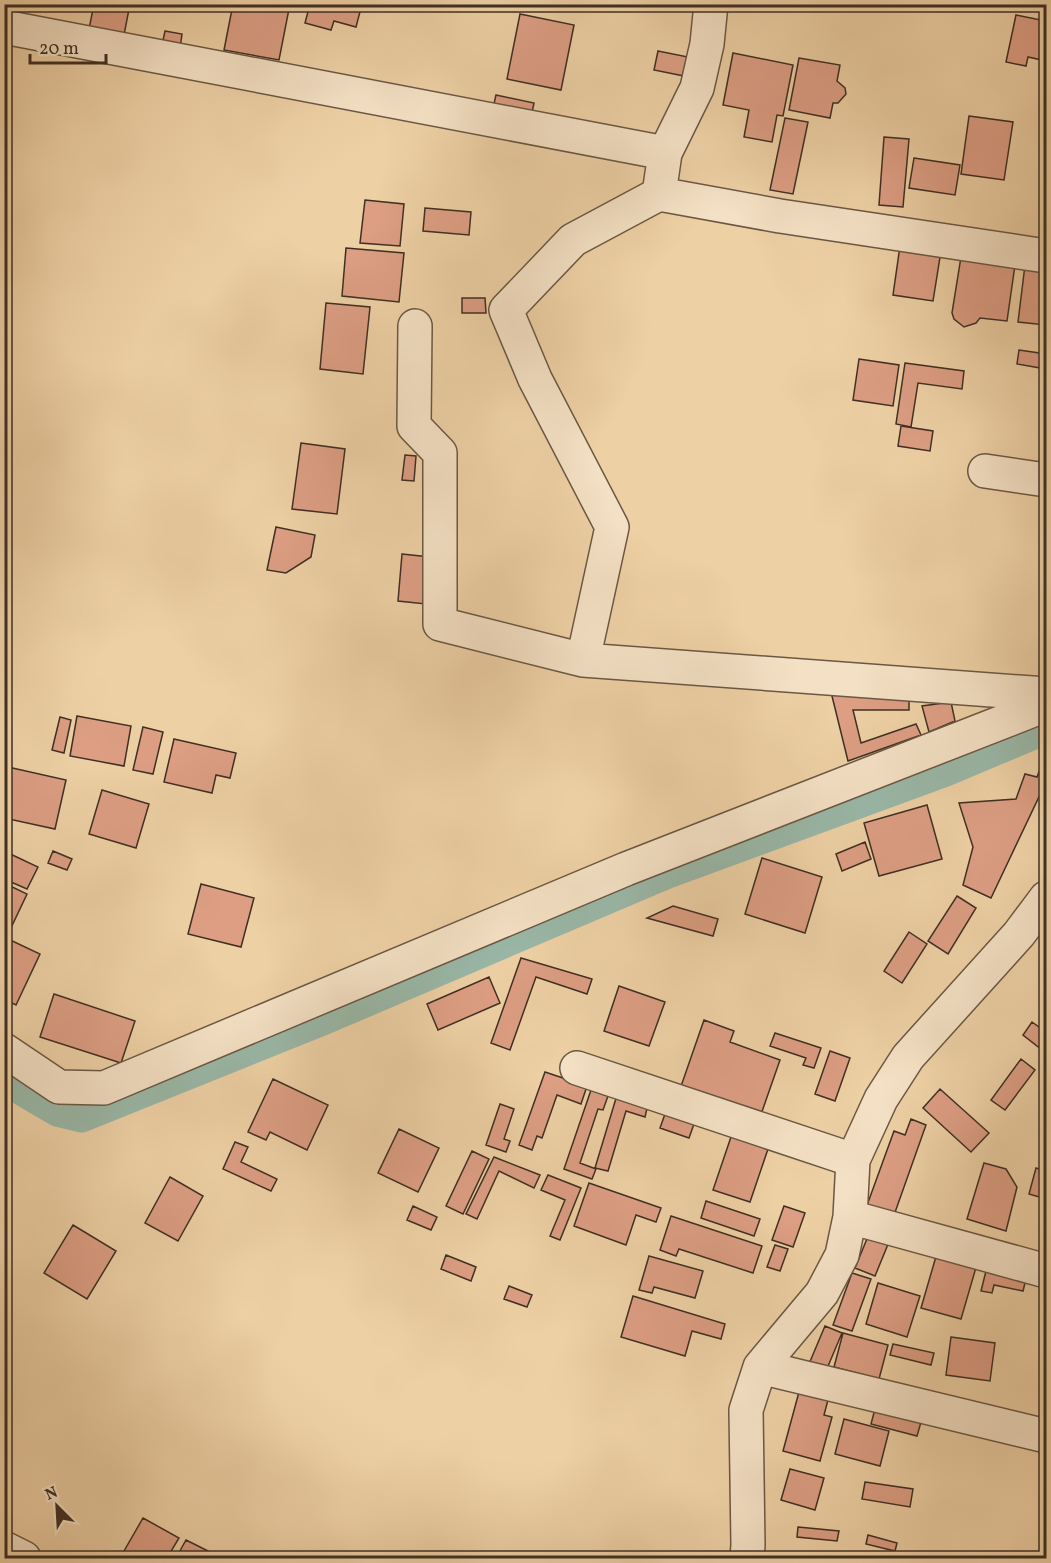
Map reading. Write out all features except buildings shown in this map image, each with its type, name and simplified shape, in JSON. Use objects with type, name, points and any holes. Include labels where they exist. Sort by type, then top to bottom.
[{"type":"street","points":[[659,194],[665,153],[697,88],[707,44],[711,4]]},
{"type":"street","points":[[4,27],[665,153]]},
{"type":"street","points":[[583,660],[612,527],[535,379],[506,310],[573,240],[659,194],[780,216],[1047,256]]},
{"type":"street","points":[[415,326],[414,426],[440,453],[440,624],[583,660],[1047,694]]},
{"type":"street","points":[[984,471],[1047,480]]},
{"type":"street","points":[[4,1050],[59,1087],[104,1088],[626,869],[1047,705]]},
{"type":"street","points":[[747,1558],[746,1410],[760,1367],[822,1293],[842,1255],[850,1217],[853,1160],[881,1099],[908,1057],[1019,934],[1047,897]]},
{"type":"street","points":[[577,1068],[853,1160]]},
{"type":"street","points":[[850,1217],[1047,1270]]},
{"type":"street","points":[[760,1367],[1047,1436]]},
{"type":"street","points":[[4,1548],[24,1558]]},
{"type":"waterway","points":[[4,1082],[57,1113],[82,1119],[323,1022],[668,875],[946,773],[1046,731]]}]
